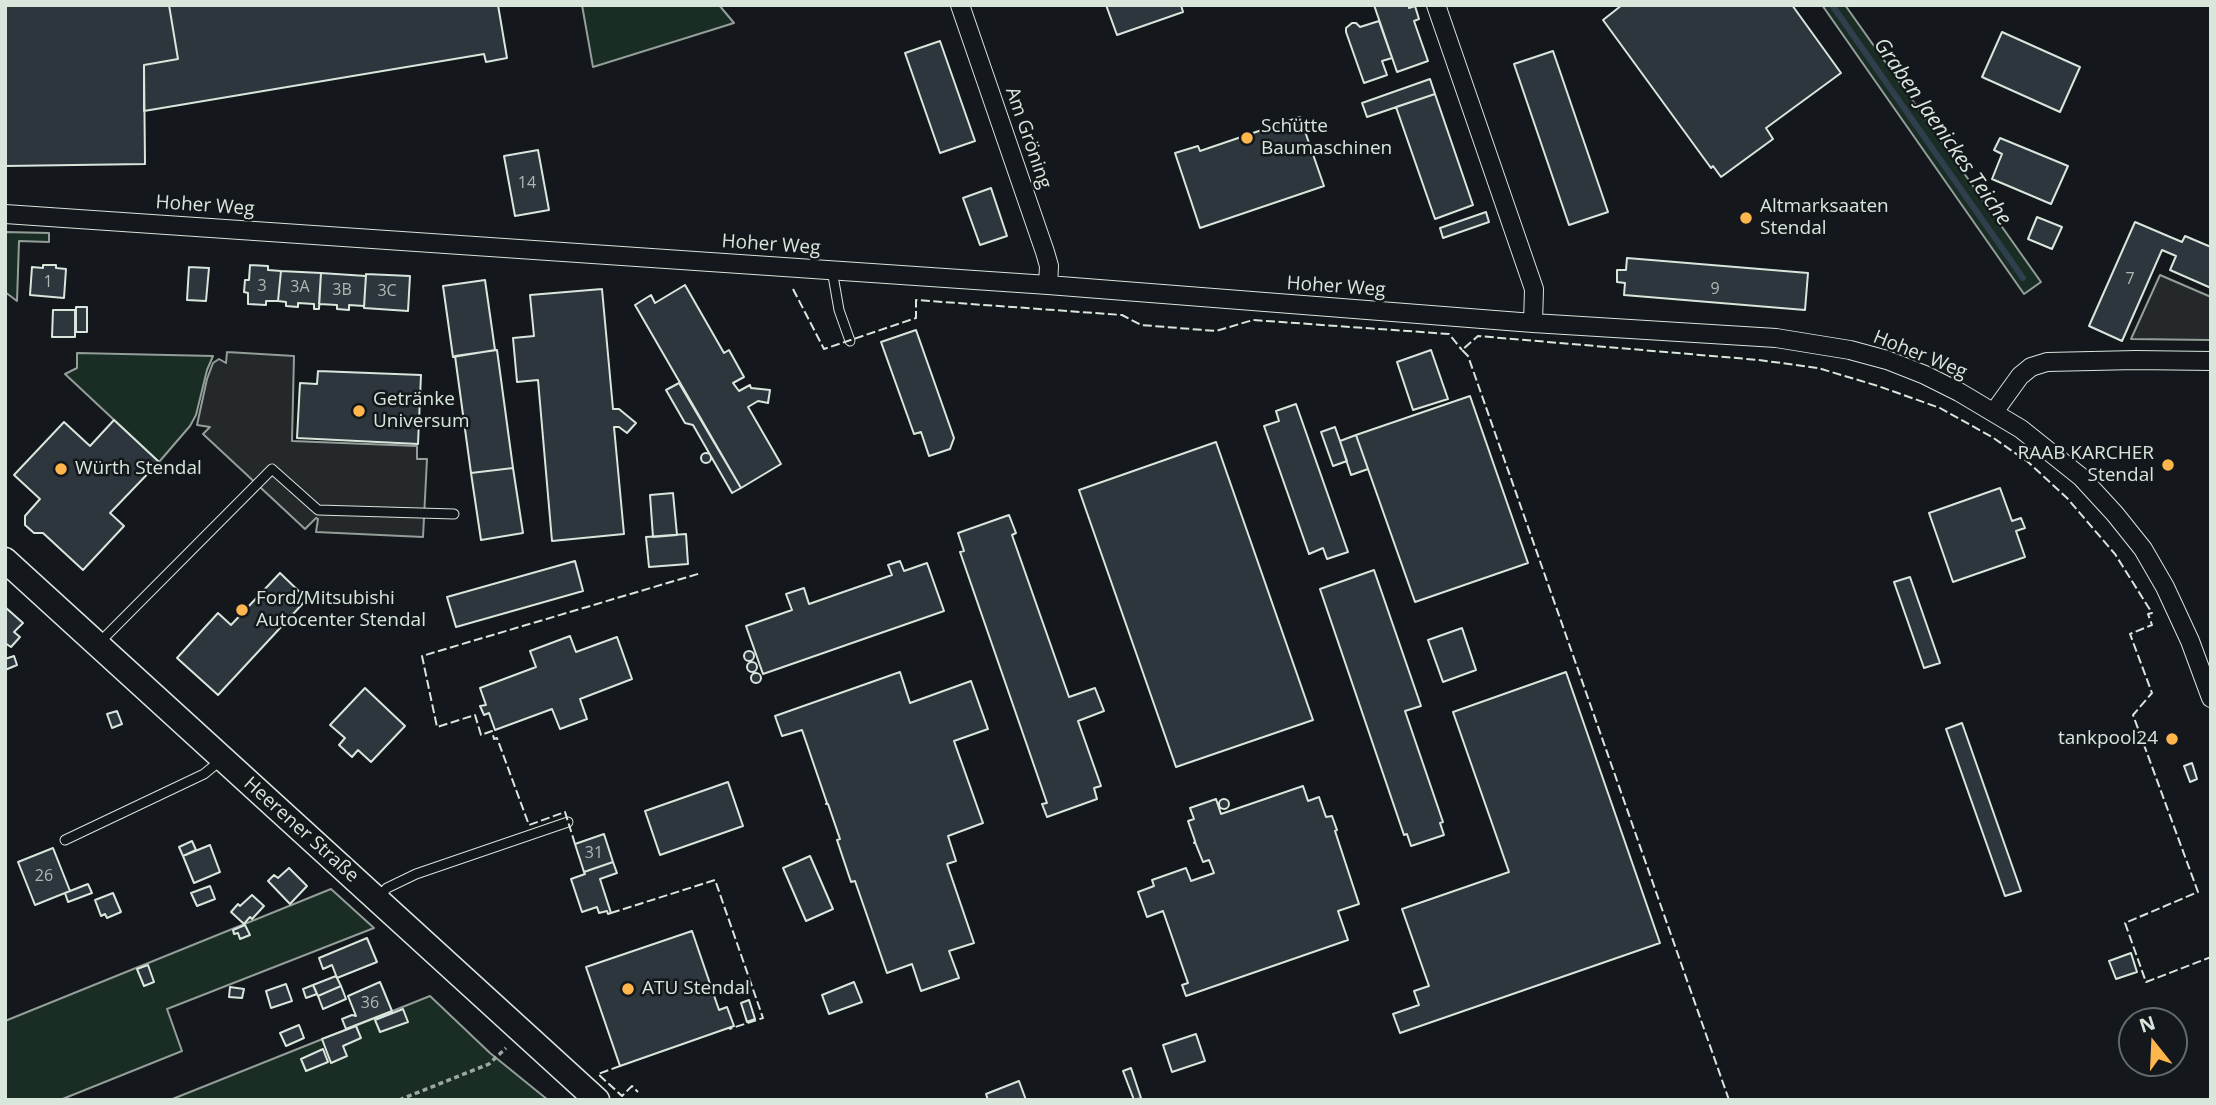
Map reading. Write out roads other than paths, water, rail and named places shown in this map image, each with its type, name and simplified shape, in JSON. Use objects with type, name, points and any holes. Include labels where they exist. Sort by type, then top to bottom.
[{"type":"main road","name":"Heerener Straße","points":[[5,560],[597,1100]]},
{"type":"street","name":"Am Gröning","points":[[960,5],[1045,252],[1049,267],[1048,285]]},
{"type":"street","points":[[1436,5],[1534,289],[1533,323]]},
{"type":"street","name":"Hoher Weg","points":[[5,214],[1048,285],[1815,343],[1887,360],[1925,375],[2021,429],[2081,477],[2143,549],[2165,587],[2211,698]]},
{"type":"street","points":[[1994,412],[2020,376],[2031,367],[2047,362],[2211,361]]},
{"type":"lane","points":[[832,270],[839,310],[850,341]]},
{"type":"lane","points":[[97,645],[272,470],[318,510],[454,514]]},
{"type":"lane","points":[[65,840],[204,774],[222,759]]},
{"type":"lane","points":[[377,899],[387,888],[416,874],[568,822]]},
{"type":"waterway","name":"Graben Jaenickes Teiche","points":[[1832,5],[2023,278]]},
{"type":"place","name":"Schütte Baumaschinen","points":[[1247,138]]},
{"type":"place","name":"Altmarksaaten Stendal","points":[[1746,218]]},
{"type":"place","name":"Getränke Universum","points":[[359,411]]},
{"type":"place","name":"RAAB KARCHER Stendal","points":[[2168,465]]},
{"type":"place","name":"Würth Stendal","points":[[61,469]]},
{"type":"place","name":"Ford/Mitsubishi Autocenter Stendal","points":[[242,610]]},
{"type":"place","name":"tankpool24","points":[[2172,739]]},
{"type":"place","name":"ATU Stendal","points":[[628,989]]}]
